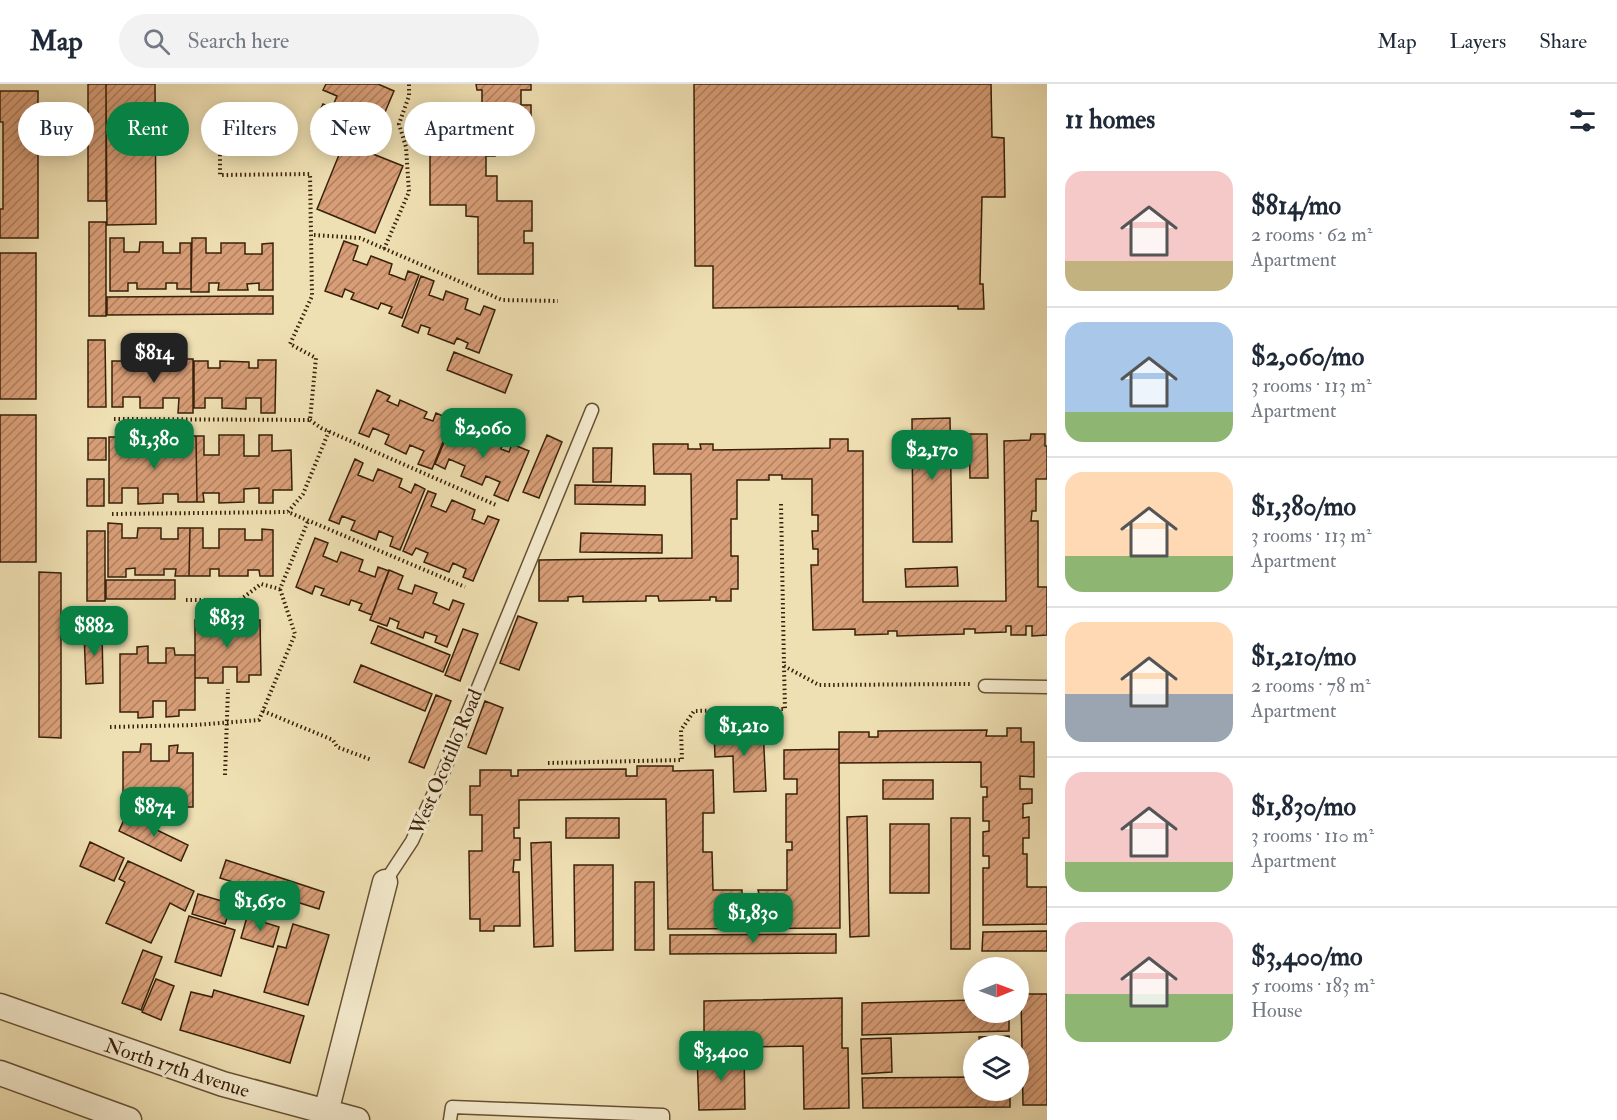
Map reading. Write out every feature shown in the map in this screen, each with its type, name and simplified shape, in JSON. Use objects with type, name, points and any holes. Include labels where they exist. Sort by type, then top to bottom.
[{"type":"street","name":"West Ocotillo Road","points":[[325,1116],[385,882]]},
{"type":"street","name":"North 17th Avenue","points":[[0,1006],[223,1084],[325,1116],[357,1120]]},
{"type":"street","points":[[0,1073],[129,1120]]},
{"type":"lane","name":"West Ocotillo Road","points":[[385,882],[412,842],[443,773],[592,410]]},
{"type":"lane","points":[[983,685],[1047,687]]},
{"type":"lane","points":[[450,1120],[452,1107],[663,1115],[663,1120]]},
{"type":"path","points":[[384,249],[409,192],[406,147],[399,124],[410,96],[409,84]]},
{"type":"path","points":[[220,156],[220,175],[310,174],[312,296],[290,344],[316,358],[310,420]]},
{"type":"path","points":[[314,235],[360,238],[502,300],[558,301]]},
{"type":"path","points":[[114,419],[310,420],[329,431],[496,505]]},
{"type":"path","points":[[288,512],[303,494],[329,431]]},
{"type":"path","points":[[548,763],[682,760],[681,730],[694,711],[785,709],[780,504]]},
{"type":"path","points":[[112,514],[288,512],[465,587]]},
{"type":"path","points":[[110,727],[195,725],[259,720],[295,634],[280,589],[308,521]]},
{"type":"path","points":[[186,600],[240,600],[261,585],[280,589]]},
{"type":"path","points":[[784,666],[819,685],[983,685]]},
{"type":"path","points":[[225,775],[228,689]]},
{"type":"path","points":[[263,711],[333,740],[338,747],[372,760]]},
{"type":"building","points":[[88,84],[106,84],[106,201],[88,201],[88,156],[94,156],[94,102],[88,102]]},
{"type":"building","points":[[106,84],[155,84],[155,102],[106,102]]},
{"type":"building","points":[[326,84],[378,84],[394,91],[389,102],[334,102],[337,96],[323,90]]},
{"type":"building","points":[[476,84],[531,84],[531,90],[521,90],[521,102],[482,102],[482,90],[477,90]]},
{"type":"building","points":[[694,84],[991,84],[992,137],[1004,138],[1005,197],[982,197],[980,284],[983,284],[984,309],[958,309],[958,306],[713,308],[713,266],[695,266]]},
{"type":"building","points":[[0,91],[38,91],[38,102],[18,102],[18,156],[38,156],[38,238],[0,238],[0,209],[3,209],[3,122],[0,122]]},
{"type":"building","points":[[107,156],[156,156],[156,224],[107,225]]},
{"type":"building","points":[[339,156],[378,156],[403,166],[375,233],[317,209]]},
{"type":"building","points":[[430,156],[486,156],[486,176],[497,176],[497,201],[532,201],[532,231],[524,231],[524,243],[533,243],[533,274],[478,274],[478,217],[466,216],[466,205],[430,205]]},
{"type":"building","points":[[89,222],[106,222],[106,316],[89,316]]},
{"type":"building","points":[[110,238],[124,238],[124,252],[139,252],[140,242],[163,242],[163,253],[180,253],[180,243],[191,243],[191,289],[177,289],[177,283],[166,283],[166,289],[137,289],[137,283],[128,283],[128,291],[110,291]]},
{"type":"building","points":[[192,238],[206,238],[206,253],[221,253],[221,243],[245,243],[245,254],[262,254],[262,244],[273,243],[273,290],[259,290],[259,283],[247,284],[248,290],[218,290],[219,283],[209,283],[209,292],[191,292]]},
{"type":"building","points":[[344,241],[358,246],[353,260],[367,265],[371,256],[392,264],[389,274],[405,280],[408,271],[419,275],[402,318],[389,313],[392,307],[381,303],[378,309],[351,299],[354,293],[345,289],[342,297],[325,291]]},
{"type":"building","points":[[0,253],[36,253],[36,399],[0,399]]},
{"type":"building","points":[[421,276],[434,281],[429,295],[443,300],[446,291],[468,299],[465,309],[480,315],[484,306],[495,310],[479,353],[466,348],[468,343],[457,338],[454,344],[428,334],[430,328],[421,325],[418,333],[402,326]]},
{"type":"building","points":[[273,296],[273,314],[107,315],[107,297]]},
{"type":"building","points":[[88,340],[105,340],[106,407],[88,407]]},
{"type":"building","points":[[454,352],[512,375],[505,393],[447,370]]},
{"type":"building","points":[[175,359],[193,359],[193,413],[178,413],[179,398],[163,398],[163,408],[140,408],[140,397],[123,397],[123,407],[112,407],[112,361],[125,361],[126,367],[137,367],[137,361],[166,361],[166,368],[175,368]]},
{"type":"building","points":[[258,360],[276,360],[275,413],[261,413],[261,398],[246,398],[246,409],[222,408],[222,398],[205,398],[205,408],[194,408],[194,361],[208,361],[208,368],[220,368],[220,361],[249,362],[249,368],[258,368]]},
{"type":"building","points":[[377,390],[390,396],[387,401],[398,406],[400,400],[427,412],[424,418],[433,421],[436,413],[452,420],[432,469],[418,464],[424,451],[410,445],[406,454],[385,444],[389,435],[373,428],[369,437],[359,433]]},
{"type":"building","points":[[0,415],[36,415],[36,562],[0,562]]},
{"type":"building","points":[[950,418],[952,542],[913,542],[912,419]]},
{"type":"building","points":[[453,421],[465,427],[463,433],[474,437],[476,431],[503,443],[501,449],[509,452],[512,444],[529,451],[508,501],[494,495],[500,482],[486,476],[482,485],[461,476],[465,466],[449,459],[445,469],[435,464]]},
{"type":"building","points":[[969,434],[987,434],[988,478],[970,478]]},
{"type":"building","points":[[1031,434],[1045,434],[1045,446],[1047,446],[1047,479],[1036,479],[1036,511],[1032,511],[1031,521],[1038,521],[1038,587],[1047,587],[1047,635],[1032,636],[1032,626],[1026,626],[1026,635],[1011,635],[1011,626],[1006,626],[1006,632],[975,633],[975,629],[964,629],[964,634],[897,636],[897,631],[888,631],[888,634],[855,635],[855,629],[813,630],[811,565],[818,565],[818,549],[813,549],[812,531],[818,531],[818,515],[812,515],[812,479],[782,479],[782,475],[769,475],[769,480],[737,480],[737,519],[731,519],[731,556],[738,556],[738,589],[731,589],[731,601],[716,601],[716,597],[710,597],[710,600],[659,601],[658,596],[646,596],[646,601],[583,602],[583,596],[568,597],[568,601],[539,601],[539,560],[692,558],[691,474],[654,474],[653,444],[688,444],[688,449],[701,449],[700,444],[713,444],[713,450],[830,448],[830,439],[848,439],[848,451],[863,451],[863,602],[1006,601],[1004,441],[1030,440]]},
{"type":"building","points":[[219,435],[244,435],[244,456],[259,456],[259,435],[272,435],[272,451],[291,450],[292,490],[273,490],[273,503],[259,503],[259,488],[244,489],[244,502],[219,503],[219,493],[203,493],[204,502],[197,502],[196,436],[204,436],[204,455],[219,455]]},
{"type":"building","points":[[547,435],[562,442],[539,498],[523,492]]},
{"type":"building","points":[[137,436],[163,436],[163,455],[178,455],[178,436],[196,436],[197,502],[178,502],[178,494],[163,494],[163,503],[138,504],[138,488],[122,488],[122,503],[109,503],[109,437],[121,437],[121,455],[138,455]]},
{"type":"building","points":[[88,438],[106,438],[106,460],[88,460]]},
{"type":"building","points":[[593,448],[612,448],[611,482],[593,482]]},
{"type":"building","points":[[355,459],[363,463],[358,475],[373,481],[378,469],[402,479],[399,487],[411,493],[415,484],[425,489],[400,550],[390,546],[393,537],[379,531],[376,540],[351,530],[355,521],[342,516],[339,524],[329,520]]},
{"type":"building","points":[[87,479],[104,479],[104,506],[87,506]]},
{"type":"building","points":[[575,485],[645,486],[645,505],[575,504]]},
{"type":"building","points":[[428,491],[436,494],[431,506],[446,512],[452,500],[475,510],[472,519],[484,524],[488,516],[499,520],[473,581],[463,577],[466,569],[453,563],[449,572],[424,562],[428,553],[416,548],[412,555],[403,551]]},
{"type":"building","points":[[108,523],[122,524],[122,538],[137,538],[138,528],[161,528],[161,539],[178,539],[178,528],[190,528],[189,576],[175,576],[176,569],[164,569],[164,575],[135,575],[135,568],[126,569],[126,577],[108,577]]},
{"type":"building","points":[[190,528],[203,528],[203,548],[219,548],[219,529],[245,529],[245,540],[262,540],[262,529],[273,530],[273,576],[260,576],[259,570],[248,570],[248,576],[219,576],[219,569],[210,569],[210,576],[189,576]]},
{"type":"building","points":[[87,531],[105,531],[105,601],[87,601]]},
{"type":"building","points":[[581,533],[662,535],[662,553],[580,552]]},
{"type":"building","points":[[315,538],[328,543],[323,556],[337,562],[341,552],[363,560],[359,571],[375,577],[378,567],[389,571],[372,615],[359,610],[362,604],[351,600],[349,605],[321,595],[324,589],[315,586],[312,594],[296,587]]},
{"type":"building","points":[[957,567],[958,586],[906,587],[905,569]]},
{"type":"building","points":[[389,570],[403,576],[398,589],[412,594],[415,585],[437,593],[433,603],[449,610],[453,600],[464,604],[447,647],[435,642],[437,636],[425,632],[423,638],[397,628],[399,622],[390,618],[387,626],[370,620]]},
{"type":"building","points":[[39,572],[61,573],[61,738],[39,737]]},
{"type":"building","points":[[106,580],[175,580],[175,599],[106,599]]},
{"type":"building","points":[[208,612],[219,612],[219,629],[237,628],[237,614],[245,614],[245,621],[260,620],[261,675],[249,675],[249,682],[237,682],[237,667],[223,667],[223,683],[208,683],[208,678],[195,678],[195,620],[208,620]]},
{"type":"building","points":[[518,616],[537,623],[519,670],[500,663]]},
{"type":"building","points":[[378,626],[450,655],[443,672],[371,643]]},
{"type":"building","points":[[463,629],[478,634],[460,681],[445,675]]},
{"type":"building","points":[[102,631],[103,683],[86,684],[84,632]]},
{"type":"building","points":[[148,646],[148,663],[166,663],[166,648],[174,648],[175,655],[195,655],[195,710],[179,710],[179,716],[166,717],[166,701],[153,701],[153,717],[138,718],[138,712],[120,712],[120,654],[137,654],[137,647]]},
{"type":"building","points":[[361,665],[432,694],[425,711],[354,682]]},
{"type":"building","points":[[436,695],[451,701],[424,768],[409,762]]},
{"type":"building","points":[[485,701],[503,708],[486,754],[468,747]]},
{"type":"building","points":[[763,728],[766,791],[734,792],[733,756],[715,757],[714,730]]},
{"type":"building","points":[[1007,728],[1021,728],[1021,742],[1034,742],[1034,777],[1020,776],[1020,789],[1032,789],[1032,803],[1023,804],[1023,818],[1029,817],[1029,838],[1023,838],[1023,854],[1027,854],[1027,887],[1047,887],[1047,924],[983,925],[983,868],[989,868],[989,856],[983,856],[983,832],[989,831],[989,821],[983,821],[983,797],[987,797],[987,787],[981,787],[981,762],[839,763],[839,732],[869,732],[869,737],[878,737],[878,731],[987,730],[986,736],[1007,736]]},
{"type":"building","points":[[141,744],[151,744],[151,761],[169,761],[169,746],[178,745],[177,753],[193,753],[193,807],[182,807],[182,814],[170,814],[169,799],[156,799],[156,815],[141,815],[141,809],[123,809],[123,752],[140,752]]},
{"type":"building","points":[[839,749],[840,928],[668,929],[666,799],[519,800],[519,828],[514,828],[514,838],[520,838],[520,860],[514,860],[513,872],[519,872],[520,926],[494,926],[494,931],[480,931],[480,919],[470,919],[469,851],[482,851],[482,815],[470,815],[470,786],[480,786],[480,770],[511,770],[511,776],[518,776],[518,770],[626,769],[626,776],[637,776],[637,766],[673,766],[673,771],[713,770],[714,813],[703,813],[703,852],[712,852],[713,890],[742,890],[742,895],[759,894],[758,890],[787,890],[787,850],[792,850],[792,842],[786,842],[786,794],[797,794],[797,779],[784,779],[784,750]]},
{"type":"building","points":[[883,780],[933,780],[933,799],[883,799]]},
{"type":"building","points":[[126,815],[188,845],[181,861],[119,831]]},
{"type":"building","points":[[867,816],[869,936],[850,937],[847,817]]},
{"type":"building","points":[[566,818],[619,818],[619,838],[566,838]]},
{"type":"building","points":[[951,818],[970,818],[970,949],[951,949]]},
{"type":"building","points":[[890,824],[929,824],[929,893],[890,893]]},
{"type":"building","points":[[90,842],[124,858],[114,881],[80,866]]},
{"type":"building","points":[[551,842],[553,946],[534,947],[531,843]]},
{"type":"building","points":[[226,860],[324,892],[319,909],[220,878]]},
{"type":"building","points":[[128,861],[194,891],[185,911],[170,903],[151,943],[106,923],[125,882],[119,879]]},
{"type":"building","points":[[574,865],[613,865],[613,950],[575,951]]},
{"type":"building","points":[[635,882],[654,882],[654,950],[635,950]]},
{"type":"building","points":[[198,894],[232,904],[225,924],[192,914]]},
{"type":"building","points":[[189,916],[235,930],[221,976],[175,962]]},
{"type":"building","points":[[247,917],[279,927],[273,947],[241,938]]},
{"type":"building","points":[[293,924],[329,935],[308,1005],[264,992],[278,946],[286,948]]},
{"type":"building","points":[[1047,931],[1047,951],[982,951],[983,932]]},
{"type":"building","points":[[836,934],[836,953],[670,954],[670,935]]},
{"type":"building","points":[[143,950],[162,957],[141,1010],[122,1003]]},
{"type":"building","points":[[156,979],[174,986],[161,1020],[142,1012]]},
{"type":"building","points":[[214,990],[304,1016],[290,1063],[180,1030],[191,992],[212,997]]},
{"type":"building","points":[[1029,994],[1047,994],[1047,1105],[1023,1105],[1023,1101],[1029,1101],[1029,1035],[1022,1035],[1022,1023],[1029,1023]]},
{"type":"building","points":[[842,998],[842,1048],[848,1048],[849,1108],[804,1109],[803,1046],[704,1048],[704,1001]]},
{"type":"building","points":[[963,1000],[963,1023],[1009,1023],[1009,1031],[862,1035],[862,1003]]},
{"type":"building","points":[[891,1038],[892,1072],[862,1074],[861,1039]]},
{"type":"building","points":[[744,1053],[745,1109],[699,1110],[697,1055]]},
{"type":"building","points":[[963,1077],[963,1101],[1010,1101],[1010,1107],[863,1108],[862,1078]]}]
